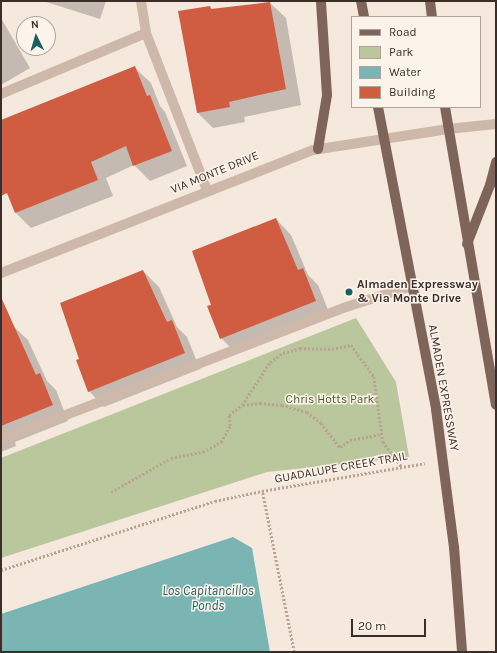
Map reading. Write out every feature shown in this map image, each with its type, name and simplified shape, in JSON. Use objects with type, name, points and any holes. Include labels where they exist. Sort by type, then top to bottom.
[{"type":"main road","points":[[318,149],[327,95],[322,1]]},
{"type":"main road","points":[[361,1],[364,16]]},
{"type":"main road","points":[[430,1],[432,16]]},
{"type":"main road","name":"ALMADEN EXPRESSWAY","points":[[378,108],[382,137],[412,286],[442,460],[454,547],[462,652]]},
{"type":"main road","points":[[445,108],[467,244],[496,405]]},
{"type":"main road","points":[[467,244],[490,185],[496,162]]},
{"type":"street","points":[[141,1],[146,33],[207,190]]},
{"type":"street","points":[[1,94],[146,33]]},
{"type":"street","name":"VIA MONTE DRIVE","points":[[1,273],[207,190],[318,149],[382,137],[496,124]]},
{"type":"street","points":[[1,440],[346,307],[412,286]]},
{"type":"path","points":[[111,492],[171,458],[203,452],[221,442],[230,426],[229,415],[242,405],[262,372],[284,353],[300,348],[332,349],[351,345],[374,377],[383,442],[402,467]]},
{"type":"path","points":[[242,405],[260,402],[282,405],[307,412],[321,423],[340,447],[356,438],[382,434]]},
{"type":"path","name":"GUADALUPE CREEK TRAIL","points":[[294,652],[262,491],[442,460]]},
{"type":"path","points":[[1,570],[215,501],[262,491]]},
{"type":"green space","name":"Chris Hotts Park","points":[[356,318],[396,382],[409,457],[267,472],[1,558],[1,458]]},
{"type":"water","name":"Los Capitancillos Ponds","points":[[233,537],[252,548],[270,652],[1,652],[1,614]]},
{"type":"building","points":[[270,2],[286,89],[229,102],[230,107],[197,113],[178,11],[210,6],[211,9]]},
{"type":"building","points":[[135,66],[147,96],[150,95],[172,151],[133,166],[126,146],[91,162],[98,180],[15,213],[7,193],[1,196],[1,120]]},
{"type":"building","points":[[276,218],[298,270],[303,268],[316,301],[220,339],[207,306],[211,305],[192,251]]},
{"type":"building","points":[[143,270],[167,322],[172,320],[185,353],[88,392],[76,360],[79,359],[60,303]]},
{"type":"building","points":[[1,297],[36,375],[40,373],[53,405],[1,426]]},
{"type":"place","name":"Almaden Expressway & Via Monte Drive","points":[[349,292]]}]
